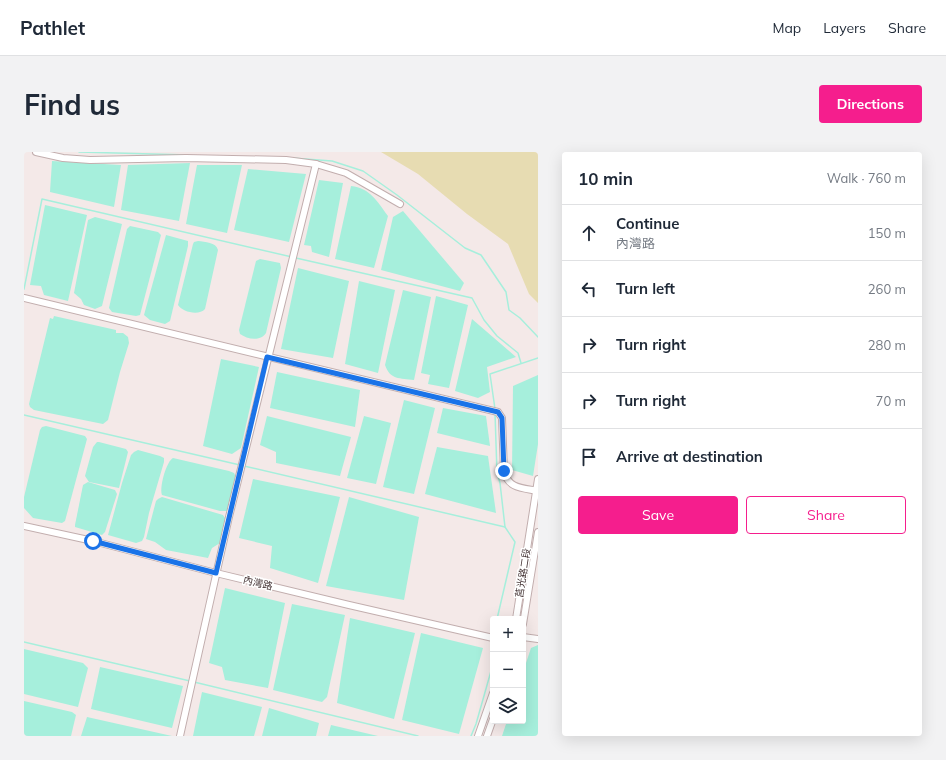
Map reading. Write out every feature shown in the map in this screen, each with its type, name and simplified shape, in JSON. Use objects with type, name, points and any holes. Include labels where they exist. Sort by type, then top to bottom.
[{"type":"street","points":[[36,152],[63,158],[90,160],[286,160],[316,164],[346,173],[400,204]]},
{"type":"street","points":[[180,736],[216,573],[267,357],[316,164]]},
{"type":"street","points":[[24,298],[498,412],[502,418],[504,471],[506,478],[510,483],[519,488],[537,491]]},
{"type":"street","name":"莒光路二段","points":[[516,616],[538,479]]},
{"type":"street","name":"內灣路","points":[[24,526],[93,541],[216,573],[490,637]]},
{"type":"street","name":"莒光路二段","points":[[524,616],[538,532]]},
{"type":"street","points":[[526,637],[538,638]]},
{"type":"street","points":[[478,736],[490,702]]},
{"type":"street","points":[[487,736],[491,724]]},
{"type":"shaded area","points":[[381,152],[538,152],[538,303],[529,294],[508,244],[467,214],[418,174]]},
{"type":"shaded area","points":[[52,161],[121,165],[114,207],[50,192]]},
{"type":"shaded area","points":[[190,163],[179,221],[121,210],[128,165]]},
{"type":"shaded area","points":[[197,165],[242,165],[227,233],[186,224]]},
{"type":"shaded area","points":[[248,169],[306,174],[289,242],[234,230]]},
{"type":"shaded area","points":[[319,180],[343,183],[329,257],[312,252],[311,246],[304,245]]},
{"type":"shaded area","points":[[351,186],[358,187],[368,192],[388,216],[374,268],[335,259]]},
{"type":"shaded area","points":[[45,205],[87,215],[68,301],[44,295],[41,286],[30,285]]},
{"type":"shaded area","points":[[403,211],[464,283],[460,291],[381,270],[393,217]]},
{"type":"shaded area","points":[[95,217],[122,224],[102,306],[95,309],[84,305],[81,299],[74,293],[88,220]]},
{"type":"shaded area","points":[[130,226],[158,232],[161,235],[140,315],[136,316],[112,312],[109,308],[127,229]]},
{"type":"shaded area","points":[[166,235],[188,241],[188,246],[170,321],[165,324],[150,320],[144,315]]},
{"type":"shaded area","points":[[198,241],[213,244],[218,250],[205,309],[195,313],[183,310],[178,305],[193,244],[194,242]]},
{"type":"shaded area","points":[[260,259],[280,263],[281,268],[266,333],[260,338],[253,339],[243,336],[240,334],[239,330],[256,261]]},
{"type":"shaded area","points":[[298,268],[349,281],[333,358],[281,349]]},
{"type":"shaded area","points":[[359,281],[395,290],[378,373],[345,364]]},
{"type":"shaded area","points":[[403,290],[431,297],[414,380],[393,376],[387,370],[385,365]]},
{"type":"shaded area","points":[[436,296],[468,305],[449,388],[428,384],[430,375],[421,373]]},
{"type":"shaded area","points":[[54,316],[116,330],[116,333],[123,333],[128,337],[129,343],[108,420],[103,424],[34,410],[30,407],[29,404],[50,318],[53,319]]},
{"type":"shaded area","points":[[472,319],[516,357],[487,367],[490,392],[478,398],[455,391]]},
{"type":"shaded area","points":[[221,359],[259,367],[241,448],[232,454],[203,446]]},
{"type":"shaded area","points":[[277,372],[360,390],[355,427],[270,408]]},
{"type":"shaded area","points":[[538,375],[538,444],[533,476],[512,470],[513,386]]},
{"type":"shaded area","points":[[404,400],[435,408],[414,494],[383,487]]},
{"type":"shaded area","points":[[443,408],[486,416],[490,446],[437,433]]},
{"type":"shaded area","points":[[267,416],[351,437],[340,476],[276,463],[276,452],[260,445]]},
{"type":"shaded area","points":[[364,416],[391,423],[376,484],[347,478]]},
{"type":"shaded area","points":[[46,426],[85,436],[87,439],[65,521],[62,523],[33,518],[24,508],[24,497],[40,430],[42,427]]},
{"type":"shaded area","points":[[97,442],[126,449],[128,452],[119,488],[89,482],[85,476],[93,447]]},
{"type":"shaded area","points":[[437,447],[488,456],[496,513],[425,494]]},
{"type":"shaded area","points":[[138,450],[160,456],[164,458],[164,462],[149,513],[144,537],[142,541],[136,543],[108,535],[131,455]]},
{"type":"shaded area","points":[[173,458],[234,473],[236,477],[227,511],[220,511],[162,495],[161,487],[164,475],[170,460]]},
{"type":"shaded area","points":[[253,479],[340,497],[318,583],[270,568],[272,546],[239,538]]},
{"type":"shaded area","points":[[88,482],[115,490],[117,494],[105,532],[102,535],[75,527],[83,485]]},
{"type":"shaded area","points":[[162,497],[223,515],[225,522],[220,543],[212,548],[208,558],[166,550],[155,542],[146,539],[156,501]]},
{"type":"shaded area","points":[[349,497],[419,517],[404,600],[326,586]]},
{"type":"shaded area","points":[[225,588],[285,603],[268,688],[225,680],[222,667],[209,663]]},
{"type":"shaded area","points":[[292,604],[345,615],[327,697],[322,702],[273,690]]},
{"type":"shaded area","points":[[350,618],[415,633],[394,719],[337,703]]},
{"type":"shaded area","points":[[421,633],[483,648],[459,734],[402,720]]},
{"type":"shaded area","points":[[538,645],[538,736],[502,736],[506,724],[526,724],[526,663],[531,648]]},
{"type":"shaded area","points":[[24,649],[83,663],[88,668],[78,707],[24,694]]},
{"type":"shaded area","points":[[100,667],[183,686],[172,728],[91,709]]},
{"type":"shaded area","points":[[202,692],[262,707],[254,736],[193,736]]},
{"type":"shaded area","points":[[24,701],[72,712],[76,715],[71,736],[24,736]]},
{"type":"shaded area","points":[[269,708],[319,723],[316,736],[262,736]]},
{"type":"shaded area","points":[[87,717],[172,736],[81,736]]},
{"type":"shaded area","points":[[331,725],[378,736],[328,736]]},
{"type":"waterway","points":[[79,152],[189,155]]},
{"type":"waterway","points":[[292,158],[332,161],[363,171],[397,195],[465,248],[481,255],[506,292],[509,310],[520,318],[538,337]]},
{"type":"waterway","points":[[24,289],[42,199],[292,257]]},
{"type":"waterway","points":[[296,258],[472,298],[484,320],[497,336],[518,353],[521,363]]},
{"type":"waterway","points":[[495,409],[490,374],[538,358]]},
{"type":"waterway","points":[[495,413],[497,473],[500,483],[505,527],[515,542],[498,616]]},
{"type":"waterway","points":[[24,415],[240,465]]},
{"type":"waterway","points":[[244,466],[505,527]]},
{"type":"waterway","points":[[24,642],[190,681]]},
{"type":"waterway","points":[[471,736],[476,724],[490,675]]},
{"type":"waterway","points":[[194,682],[418,736]]},
{"type":"route","points":[[93,541],[216,573],[267,357],[498,412],[502,418],[504,471]]}]
